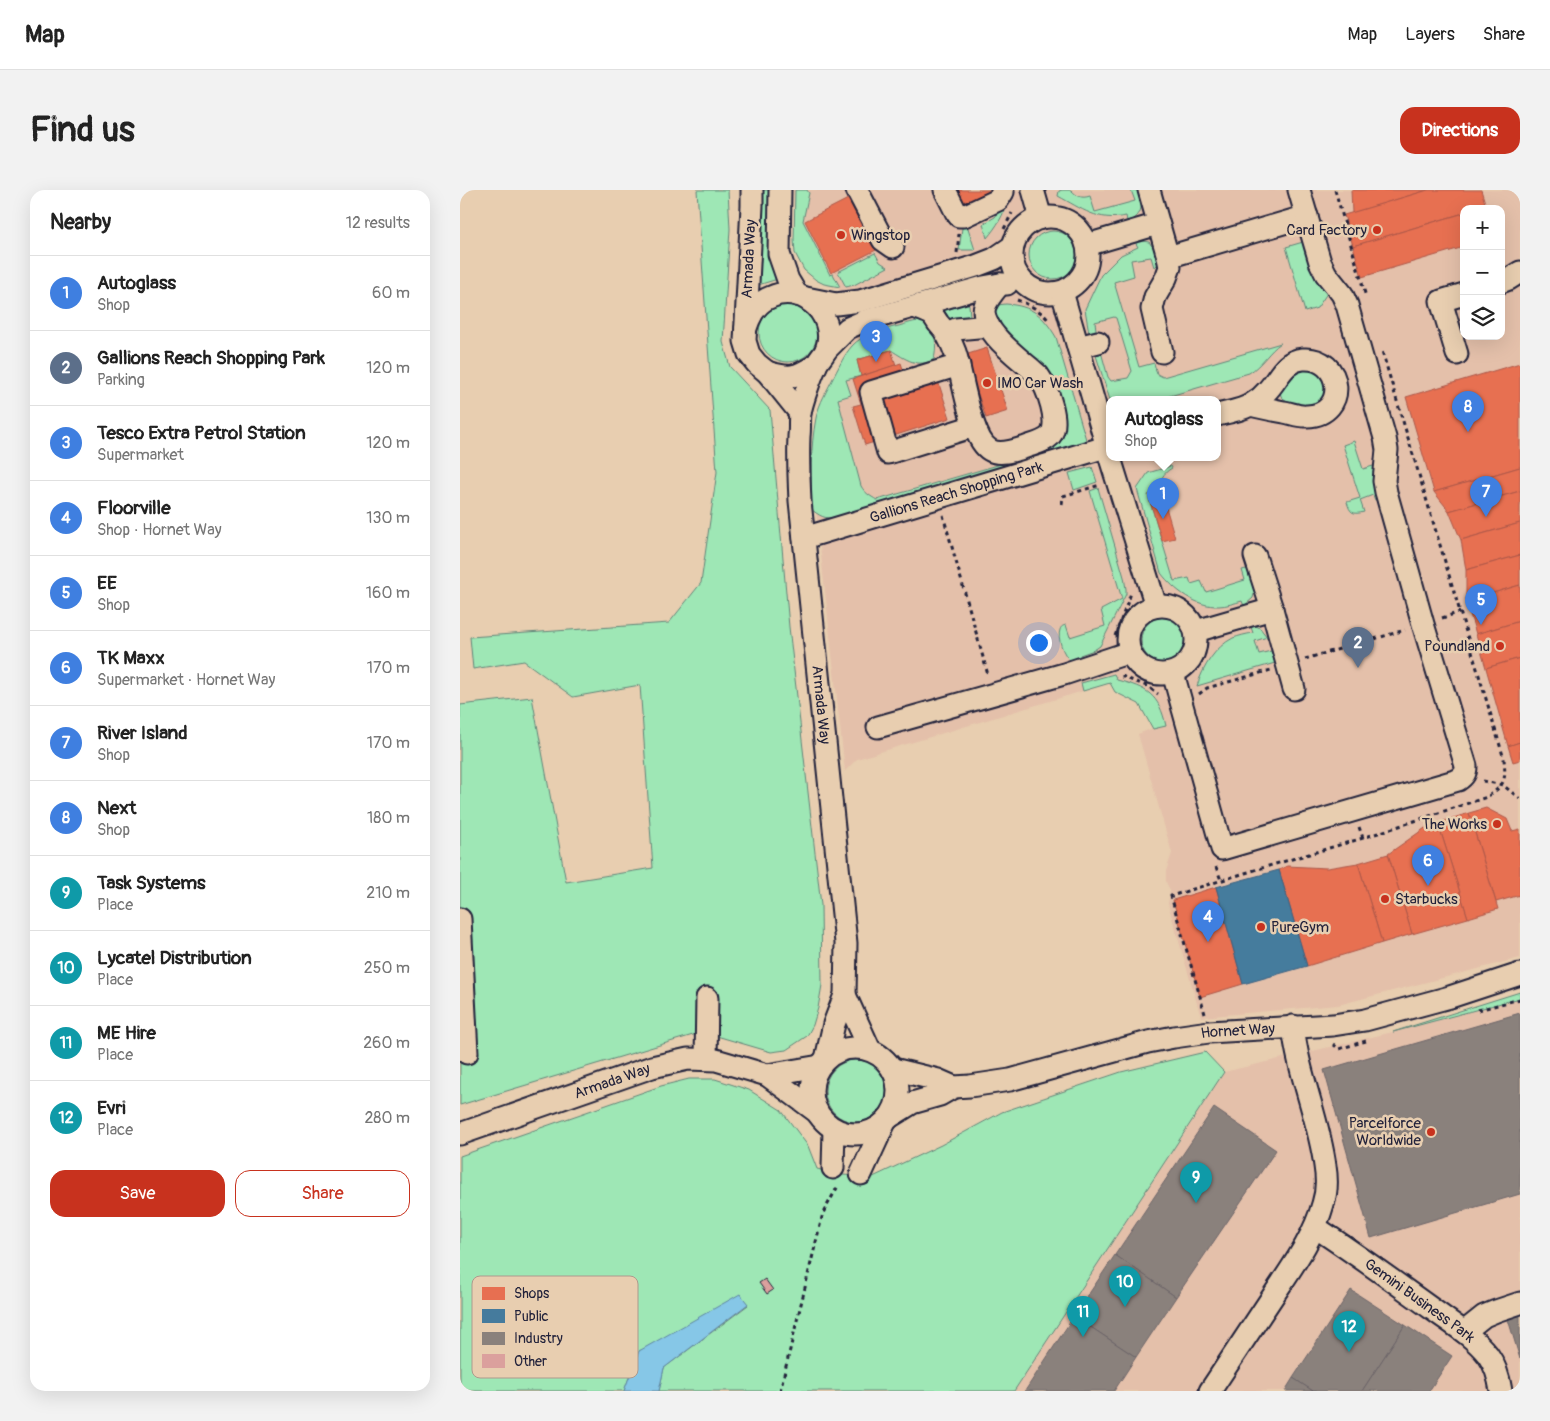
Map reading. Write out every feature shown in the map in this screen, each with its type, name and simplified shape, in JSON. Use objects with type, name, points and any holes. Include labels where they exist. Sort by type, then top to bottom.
[{"type":"street","name":"Armada Way","points":[[752,190],[746,341],[749,354],[767,372],[800,413]]},
{"type":"street","name":"Armada Way","points":[[780,190],[779,254],[788,280],[802,296],[816,305],[823,315],[827,326],[828,338],[800,413],[798,463],[800,502],[846,943],[845,995],[834,1024],[823,1063],[814,1077],[812,1088],[817,1112],[824,1122],[834,1129]]},
{"type":"street","points":[[857,190],[883,240],[893,247]]},
{"type":"street","points":[[945,190],[956,212],[959,216],[964,216],[998,200],[1003,192],[1002,190]]},
{"type":"street","points":[[1033,190],[1040,218]]},
{"type":"street","points":[[1148,190],[1170,267],[1154,298],[1152,309],[1162,352]]},
{"type":"street","points":[[1173,672],[1222,849],[1458,780],[1466,772],[1466,766],[1423,624],[1385,486],[1384,471],[1387,450],[1347,306],[1342,294],[1326,274],[1320,262],[1299,190]]},
{"type":"street","points":[[1168,257],[1307,216]]},
{"type":"street","points":[[767,372],[784,377],[801,374],[821,357],[848,328],[864,321],[983,287],[1000,284],[1027,286],[1050,294],[1062,292],[1073,286],[1087,268],[1089,256],[1087,245],[1082,234],[1074,225],[1064,219],[1052,217],[1040,218],[1023,228],[1013,246],[1012,257],[1014,268],[1019,278],[1027,286]]},
{"type":"street","points":[[1087,245],[1158,224]]},
{"type":"street","points":[[802,296],[836,304],[860,301],[976,266],[994,259],[1013,246]]},
{"type":"street","points":[[1505,280],[1520,272]]},
{"type":"street","points":[[914,307],[932,314],[947,334],[959,365],[968,409],[976,434],[989,450],[1003,453],[1041,442],[1051,435],[1054,422],[1044,384],[1037,374],[993,333],[985,318],[985,307],[1000,284]]},
{"type":"street","points":[[1062,292],[1088,344],[1106,436]]},
{"type":"street","name":"Armada Way","points":[[746,328],[750,315],[759,304],[770,297],[783,294],[802,296]]},
{"type":"street","points":[[1458,354],[1441,301],[1461,295]]},
{"type":"street","points":[[947,334],[956,329],[989,326]]},
{"type":"street","points":[[959,365],[871,392],[888,453],[974,426]]},
{"type":"street","name":"Gallions Reach Shopping Park","points":[[804,538],[1106,452]]},
{"type":"street","points":[[1112,461],[1156,606]]},
{"type":"street","points":[[1255,556],[1294,689]]},
{"type":"street","points":[[1156,606],[1176,608],[1192,622],[1196,632],[1196,647],[1190,661],[1182,668],[1162,674],[1147,670],[1135,661],[1130,652],[1128,637],[1132,623],[1143,612],[1156,606]]},
{"type":"street","points":[[1196,632],[1272,610]]},
{"type":"street","points":[[878,727],[1072,671],[1130,652]]},
{"type":"street","points":[[460,919],[467,1053]]},
{"type":"street","name":"Hornet Way","points":[[887,1120],[912,1102],[940,1094],[954,1087],[1010,1080],[1148,1042],[1209,1032],[1333,1024],[1365,1020],[1450,998],[1520,974]]},
{"type":"street","name":"Armada Way","points":[[845,995],[870,1050]]},
{"type":"street","points":[[706,1059],[707,998]]},
{"type":"street","points":[[1210,1391],[1279,1287],[1315,1227],[1324,1202],[1326,1187],[1325,1167],[1320,1139],[1301,1071],[1293,1026]]},
{"type":"street","name":"Armada Way","points":[[767,1076],[823,1063],[836,1052],[847,1048],[870,1050],[883,1058],[893,1069]]},
{"type":"street","name":"Armada Way","points":[[460,1134],[652,1066],[688,1059],[706,1059],[728,1063],[767,1076],[817,1112]]},
{"type":"street","points":[[861,1174],[898,1101],[898,1084],[893,1069]]},
{"type":"street","name":"Hornet Way","points":[[893,1069],[938,1080],[954,1087]]},
{"type":"street","points":[[836,1175],[834,1129],[844,1133],[860,1134],[875,1130],[887,1120]]},
{"type":"street","name":"Gemini Business Park","points":[[1315,1227],[1475,1341],[1495,1366],[1501,1391]]},
{"type":"street","points":[[1464,1332],[1484,1316],[1520,1303]]},
{"type":"path","points":[[1335,190],[1367,299]]},
{"type":"path","points":[[1209,1032],[1171,896],[1487,798],[1502,785],[1505,773],[1504,759],[1380,344]]},
{"type":"path","points":[[1062,504],[1063,496],[1104,483]]},
{"type":"path","points":[[941,510],[994,694]]},
{"type":"path","points":[[1194,697],[1207,688],[1460,612]]},
{"type":"path","points":[[1123,677],[1147,686],[1162,697]]},
{"type":"path","points":[[1462,777],[1502,785],[1520,799]]},
{"type":"path","points":[[780,1391],[823,1213],[836,1175]]},
{"type":"shaded area","points":[[793,190],[1520,190],[1520,958],[1338,1005],[1201,1017],[1168,904],[1170,890],[1166,882],[1166,871],[1172,853],[1138,734],[1153,728],[1139,704],[1115,692],[1110,683],[857,759],[845,771],[816,509],[823,401],[852,343],[839,288],[824,284],[809,275],[799,261]]},
{"type":"shaded area","points":[[1520,998],[1520,1391],[1014,1391],[1224,1072],[1393,1032]]},
{"type":"green space","points":[[697,190],[728,190],[730,229],[723,342],[730,367],[770,410],[789,627],[821,905],[822,985],[818,1008],[813,1025],[807,1036],[786,1050],[771,1052],[703,1032],[460,1105],[460,705],[532,697],[566,882],[653,868],[640,685],[573,697],[524,661],[473,669],[470,637],[669,623],[701,583],[717,472]]},
{"type":"green space","points":[[761,190],[769,190],[768,257],[778,279],[758,285]]},
{"type":"green space","points":[[795,190],[807,190],[809,193],[803,221],[830,275],[833,274],[840,287],[824,284],[816,280],[804,270],[795,253]]},
{"type":"green space","points":[[1071,190],[1082,197],[1090,196],[1095,212],[1135,201],[1131,190],[1138,190],[1141,209],[1137,216],[1127,221],[1126,216],[1099,216],[1083,210],[1058,196],[1059,191]]},
{"type":"green space","points":[[1008,199],[1000,220],[987,238],[983,224],[995,217]]},
{"type":"green space","points":[[962,228],[968,228],[975,250],[959,250]]},
{"type":"green space","points":[[1048,231],[1058,231],[1067,235],[1073,241],[1076,246],[1076,264],[1067,275],[1058,279],[1048,279],[1039,275],[1033,269],[1029,260],[1029,250],[1033,241],[1039,235]]},
{"type":"green space","points":[[1134,240],[1149,242],[1155,250],[1159,264],[1154,267],[1151,257],[1131,260],[1134,276],[1114,282],[1139,367],[1154,363],[1157,374],[1163,377],[1281,343],[1249,373],[1170,396],[1109,396],[1094,349],[1100,348],[1108,377],[1111,381],[1128,378],[1132,371],[1116,318],[1095,322],[1097,337],[1090,339],[1085,309],[1101,275],[1121,255],[1138,247]]},
{"type":"green space","points":[[1303,242],[1328,292],[1317,308],[1305,312],[1286,247]]},
{"type":"green space","points":[[875,253],[880,262],[888,267],[854,285],[846,287],[838,272]]},
{"type":"green space","points":[[967,301],[970,316],[961,321],[952,322],[942,311],[944,307]]},
{"type":"green space","points":[[788,304],[799,306],[812,317],[817,333],[815,344],[804,357],[788,362],[777,360],[764,349],[759,333],[761,322],[772,309]]},
{"type":"green space","points":[[1006,304],[1023,307],[1036,313],[1056,337],[1087,443],[841,516],[826,518],[812,510],[812,452],[817,412],[840,364],[849,349],[866,336],[910,323],[926,322],[933,330],[935,342],[934,359],[923,363],[912,362],[891,350],[857,360],[861,376],[846,380],[851,395],[838,399],[861,486],[864,491],[877,500],[1008,462],[1054,446],[1025,353],[996,321],[993,308],[997,305]]},
{"type":"green space","points":[[1301,370],[1313,371],[1323,382],[1323,396],[1313,405],[1305,406],[1286,400],[1281,396],[1280,392]]},
{"type":"green space","points":[[1354,441],[1363,469],[1374,467],[1373,474],[1377,500],[1375,500],[1373,495],[1360,500],[1364,512],[1357,513],[1349,509],[1347,502],[1360,498],[1343,445]]},
{"type":"green space","points":[[1171,466],[1172,468],[1162,477],[1158,490],[1148,495],[1174,581],[1189,578],[1191,584],[1201,581],[1206,592],[1245,580],[1242,570],[1246,569],[1255,590],[1253,598],[1244,606],[1242,601],[1219,606],[1202,604],[1179,591],[1161,573],[1137,489],[1148,473]]},
{"type":"green space","points":[[1092,467],[1097,482],[1074,490],[1069,473]]},
{"type":"green space","points":[[1098,488],[1124,577],[1126,594],[1100,646],[1080,655],[1081,661],[1074,662],[1067,658],[1061,646],[1059,633],[1062,626],[1066,625],[1070,637],[1105,626],[1101,610],[1122,599],[1090,491]]},
{"type":"green space","points":[[1159,617],[1169,617],[1183,627],[1187,640],[1183,653],[1177,659],[1169,663],[1159,663],[1145,653],[1141,645],[1141,635],[1151,621]]},
{"type":"green space","points":[[1256,626],[1267,637],[1255,641],[1259,654],[1271,651],[1275,663],[1197,686],[1206,665],[1215,652],[1233,638],[1253,633],[1251,627]]},
{"type":"green space","points":[[1114,674],[1117,680],[1144,690],[1155,699],[1160,706],[1166,726],[1153,729],[1139,704],[1115,692],[1110,683],[1083,691],[1081,683]]},
{"type":"green space","points":[[1520,992],[1520,998],[1393,1032]]},
{"type":"green space","points":[[1205,1052],[1224,1072],[1014,1391],[659,1391],[664,1368],[748,1305],[639,1351],[638,1354],[638,1276],[472,1276],[472,1378],[629,1378],[624,1391],[460,1391],[460,1156],[661,1086],[689,1079],[715,1079],[749,1090],[781,1110],[808,1146],[817,1169],[843,1175],[873,1177],[941,1145],[1002,1112],[1121,1072]]},
{"type":"green space","points":[[850,1060],[862,1060],[878,1069],[885,1079],[887,1091],[885,1103],[878,1113],[862,1122],[850,1122],[839,1117],[830,1108],[825,1097],[825,1085],[830,1074],[839,1065]]},
{"type":"water","points":[[740,1294],[748,1304],[664,1368],[659,1391],[624,1391],[629,1378],[638,1378],[639,1351]]},
{"type":"building: Shops","points":[[947,190],[995,190],[956,209]]},
{"type":"building: Shops","points":[[1351,190],[1428,190],[1352,213]]},
{"type":"building: Shops","name":"Card Factory","points":[[1428,190],[1481,190],[1486,205],[1460,205],[1460,214],[1353,246],[1344,215]]},
{"type":"building: Shops","name":"Wingstop","points":[[850,198],[876,250],[831,273],[805,221]]},
{"type":"building: Shops","points":[[1460,214],[1460,248],[1362,277],[1353,246]]},
{"type":"building: Shops","name":"IMO Car Wash","points":[[987,348],[1008,411],[986,418],[965,355]]},
{"type":"building: Shops","points":[[891,350],[896,365],[861,376],[857,360]]},
{"type":"building: Shops","points":[[901,363],[910,390],[938,381],[950,418],[865,445],[853,406],[861,404],[853,379]]},
{"type":"building: Shops","points":[[1520,363],[1520,467],[1434,492],[1406,397]]},
{"type":"building: Shops","points":[[1520,467],[1520,491],[1449,511],[1434,492]]},
{"type":"building: Shops","points":[[1520,491],[1520,523],[1461,540],[1449,511]]},
{"type":"building: Shops","points":[[1163,497],[1175,538],[1162,541],[1150,501]]},
{"type":"building: Shops","points":[[1520,523],[1520,555],[1466,570],[1461,540]]},
{"type":"building: Shops","points":[[1520,555],[1520,585],[1466,601],[1466,570]]},
{"type":"building: Shops","points":[[1520,585],[1520,621],[1476,634],[1466,601]]},
{"type":"building: Shops","name":"Poundland","points":[[1520,621],[1520,658],[1486,668],[1476,634]]},
{"type":"building: Shops","points":[[1520,658],[1520,742],[1508,746],[1486,668]]},
{"type":"building: Shops","points":[[1520,742],[1520,760],[1513,762],[1508,746]]},
{"type":"building: Shops","points":[[1486,808],[1507,819],[1512,831],[1520,829],[1520,895],[1496,902],[1469,813]]},
{"type":"building: Shops","points":[[1469,813],[1498,909],[1468,918],[1438,823]]},
{"type":"building: Shops","points":[[1438,823],[1468,918],[1412,934],[1388,854],[1428,826]]},
{"type":"building: Shops","name":"Starbucks","points":[[1388,854],[1412,934],[1382,943],[1358,863]]},
{"type":"building: Shops","points":[[1358,863],[1382,943],[1307,966],[1279,870],[1287,866],[1327,868]]},
{"type":"building: Shops","points":[[1216,887],[1243,984],[1200,997],[1173,900]]},
{"type":"building: Public","name":"PureGym","points":[[1279,870],[1307,966],[1243,984],[1216,887]]},
{"type":"building: Industry","name":"Parcelforce Worldwide","points":[[1520,1013],[1520,1194],[1371,1238],[1324,1070]]},
{"type":"building: Industry","points":[[1214,1108],[1276,1150],[1176,1297],[1115,1255]]},
{"type":"building: Industry","points":[[1115,1255],[1176,1297],[1136,1357],[1074,1316]]},
{"type":"building: Industry","points":[[1351,1290],[1405,1325],[1362,1391],[1313,1391],[1293,1378]]},
{"type":"building: Industry","points":[[1520,1312],[1520,1359],[1507,1316]]},
{"type":"building: Industry","points":[[1074,1316],[1136,1357],[1114,1391],[1025,1391]]},
{"type":"building: Industry","points":[[1405,1325],[1452,1356],[1429,1391],[1362,1391]]},
{"type":"building: Industry","points":[[1293,1378],[1313,1391],[1285,1391]]},
{"type":"building: Other","points":[[765,1279],[773,1290],[767,1294],[759,1283]]},
{"type":"place","name":"Card Factory","points":[[1377,230]]},
{"type":"place","name":"Wingstop","points":[[841,235]]},
{"type":"place","name":"Tesco Extra Petrol Station","points":[[876,362]]},
{"type":"place","name":"IMO Car Wash","points":[[987,383]]},
{"type":"place","name":"Next","points":[[1468,432]]},
{"type":"place","name":"River Island","points":[[1486,517]]},
{"type":"place","name":"Autoglass","points":[[1163,519]]},
{"type":"place","name":"EE","points":[[1481,625]]},
{"type":"place","name":"Poundland","points":[[1500,646]]},
{"type":"place","name":"Gallions Reach Shopping Park","points":[[1358,668]]},
{"type":"place","name":"The Works","points":[[1497,824]]},
{"type":"place","name":"TK Maxx","points":[[1428,886]]},
{"type":"place","name":"Starbucks","points":[[1385,899]]},
{"type":"place","name":"PureGym","points":[[1261,927]]},
{"type":"place","name":"Floorville","points":[[1208,942]]},
{"type":"place","name":"Parcelforce Worldwide","points":[[1431,1132]]},
{"type":"place","name":"Task Systems","points":[[1196,1203]]},
{"type":"place","name":"Lycatel Distribution","points":[[1125,1307]]},
{"type":"place","name":"ME Hire","points":[[1083,1337]]},
{"type":"place","name":"Evri","points":[[1349,1352]]}]
